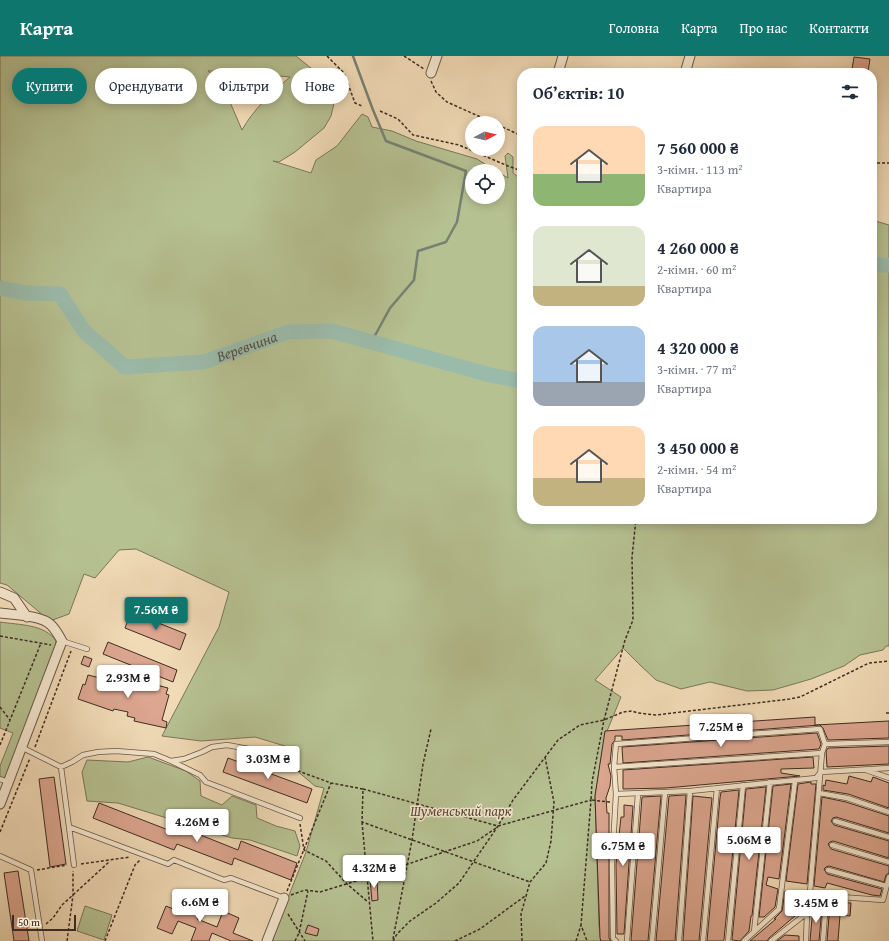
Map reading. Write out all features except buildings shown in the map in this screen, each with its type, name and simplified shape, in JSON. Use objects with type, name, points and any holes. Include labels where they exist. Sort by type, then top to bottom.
[{"type":"street","points":[[431,74],[436,56]]},
{"type":"street","points":[[559,68],[563,56]]},
{"type":"street","points":[[686,68],[690,56]]},
{"type":"street","points":[[0,592],[14,598],[27,617]]},
{"type":"street","points":[[0,613],[27,617],[46,622],[57,632],[62,641],[21,747],[4,781],[0,804]]},
{"type":"street","points":[[267,941],[283,901]]},
{"type":"lane","points":[[62,641],[86,649]]},
{"type":"lane","points":[[616,941],[613,938],[612,864],[616,802],[614,767],[616,744],[820,729],[825,744],[822,753],[810,899],[807,913],[806,941]]},
{"type":"lane","points":[[825,744],[889,742]]},
{"type":"lane","points":[[170,761],[184,759],[212,747],[227,745],[254,750],[269,750],[288,767]]},
{"type":"lane","points":[[21,747],[61,767]]},
{"type":"lane","points":[[61,767],[82,755],[98,752],[123,751],[154,754],[200,774],[206,782],[300,818]]},
{"type":"lane","points":[[614,767],[822,753]]},
{"type":"lane","points":[[61,767],[74,864]]},
{"type":"lane","points":[[616,794],[690,791],[816,778],[821,772],[889,768]]},
{"type":"lane","points":[[863,769],[889,778]]},
{"type":"lane","points":[[744,941],[779,909],[795,780]]},
{"type":"lane","points":[[754,932],[770,782]]},
{"type":"lane","points":[[728,941],[743,785]]},
{"type":"lane","points":[[703,941],[717,788]]},
{"type":"lane","points":[[679,941],[690,791]]},
{"type":"lane","points":[[652,941],[665,792]]},
{"type":"lane","points":[[819,793],[847,798],[889,812]]},
{"type":"lane","points":[[627,941],[638,794]]},
{"type":"lane","points":[[835,821],[889,837]]},
{"type":"lane","points":[[69,827],[168,864],[174,860],[224,880],[231,878],[283,901]]},
{"type":"lane","points":[[832,845],[889,862]]},
{"type":"lane","points":[[0,856],[31,870],[42,941]]},
{"type":"lane","points":[[828,870],[886,886]]},
{"type":"lane","points":[[810,899],[826,901],[840,897],[883,900],[889,876]]},
{"type":"lane","points":[[823,941],[826,901]]},
{"type":"lane","points":[[771,941],[807,913]]},
{"type":"path","points":[[327,56],[344,73],[354,103],[362,106]]},
{"type":"path","points":[[404,56],[431,74],[431,82],[436,92],[447,102],[478,116]]},
{"type":"path","points":[[380,111],[398,119],[413,135],[459,145],[517,169]]},
{"type":"path","points":[[505,128],[517,134]]},
{"type":"path","points":[[877,163],[889,163]]},
{"type":"path","points":[[576,941],[581,925],[592,782],[604,720],[625,640],[633,620],[632,556],[635,524]]},
{"type":"path","points":[[0,636],[52,645],[62,641]]},
{"type":"path","points":[[0,745],[41,643]]},
{"type":"path","points":[[0,832],[33,752],[73,645]]},
{"type":"path","points":[[0,707],[10,720]]},
{"type":"path","points":[[393,941],[408,864],[423,764],[431,730]]},
{"type":"path","points":[[522,941],[521,914],[526,895],[530,882],[546,863],[551,841],[554,802],[545,757]]},
{"type":"path","points":[[288,767],[331,783],[363,789],[498,826]]},
{"type":"path","points":[[305,941],[299,933],[283,901],[331,783]]},
{"type":"path","points":[[363,789],[362,822],[373,941]]},
{"type":"path","points":[[283,901],[305,890],[320,892],[477,841],[498,826],[591,800],[616,802]]},
{"type":"path","points":[[300,818],[304,850]]},
{"type":"path","points":[[362,822],[530,882]]},
{"type":"path","points":[[304,850],[326,861],[347,884],[369,903]]},
{"type":"path","points":[[31,870],[144,855]]},
{"type":"path","points":[[106,941],[136,865],[144,855]]},
{"type":"path","points":[[40,930],[53,918],[62,905],[73,894],[110,860]]},
{"type":"path","points":[[67,941],[73,894],[74,864]]},
{"type":"path","points":[[295,941],[299,933],[308,890]]},
{"type":"path","points":[[454,941],[480,929],[526,895]]},
{"type":"path","points":[[581,925],[587,941]]},
{"type":"green space","name":"Шуменський парк","points":[[0,56],[296,56],[311,68],[291,68],[291,104],[334,104],[331,116],[324,128],[295,152],[279,162],[273,161],[311,173],[316,160],[337,146],[362,114],[368,117],[372,127],[392,131],[416,141],[477,159],[485,164],[465,164],[465,204],[505,204],[505,176],[508,178],[505,156],[508,153],[513,157],[513,173],[517,176],[517,524],[877,524],[877,221],[889,225],[889,646],[886,646],[883,650],[860,655],[844,666],[811,679],[773,690],[747,691],[710,682],[681,689],[656,680],[623,648],[595,680],[621,697],[605,736],[595,797],[599,926],[601,941],[271,941],[306,852],[324,788],[315,786],[296,770],[298,750],[255,737],[201,741],[162,736],[219,627],[229,592],[136,549],[119,550],[95,578],[84,574],[69,614],[50,621],[7,585],[0,583]]},
{"type":"green space","points":[[0,622],[38,628],[51,635],[56,641],[55,649],[7,779],[0,777],[0,766],[13,733],[0,728]]},
{"type":"green space","points":[[148,757],[186,771],[200,781],[201,796],[222,805],[232,796],[256,805],[257,818],[276,826],[295,831],[300,846],[297,856],[250,840],[232,838],[118,803],[87,801],[82,772],[87,760],[128,762]]},
{"type":"green space","points":[[85,906],[112,915],[104,940],[77,931]]},
{"type":"waterway","points":[[353,56],[386,141],[466,171],[457,222],[446,242],[418,251],[414,280],[390,308],[372,341]]},
{"type":"waterway","name":"Веревчина","points":[[877,265],[889,265]]},
{"type":"waterway","name":"Веревчина","points":[[0,288],[26,293],[60,294],[84,331],[125,367],[204,362],[288,332],[332,331],[490,375],[517,380]]}]
